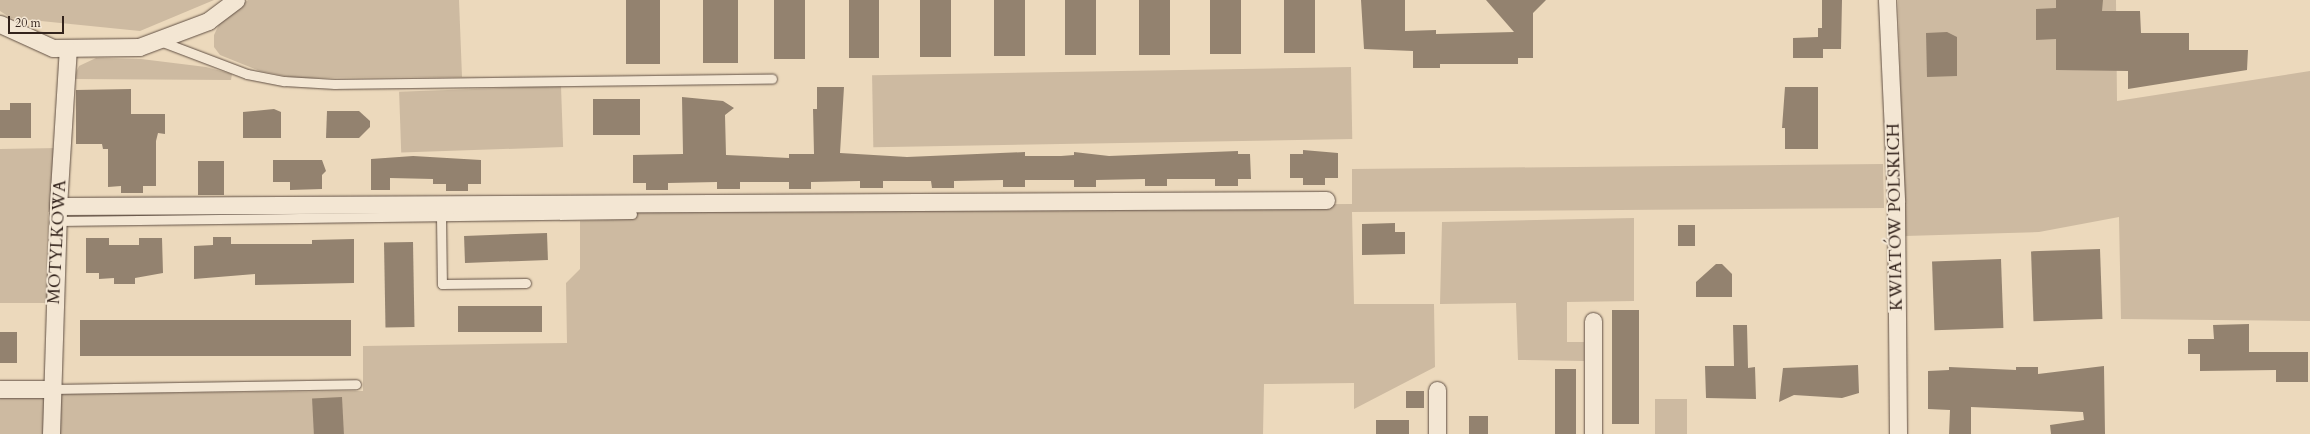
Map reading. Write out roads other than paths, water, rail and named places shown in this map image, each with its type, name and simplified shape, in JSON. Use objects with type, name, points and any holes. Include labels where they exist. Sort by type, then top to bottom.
[{"type":"street","points":[[0,24],[40,43],[68,50],[139,47],[160,41],[208,21],[236,0]]},
{"type":"street","name":"KWIATÓW POLSKICH","points":[[1887,0],[1896,202],[1898,434]]},
{"type":"street","name":"MOTYLKOWA","points":[[51,434],[51,388],[58,213],[68,50]]},
{"type":"street","points":[[58,213],[1326,200]]},
{"type":"street","points":[[1593,321],[1593,434]]},
{"type":"street","points":[[0,389],[51,388]]},
{"type":"street","points":[[1437,390],[1437,434]]},
{"type":"lane","points":[[160,41],[247,74],[284,81],[335,84],[772,79]]},
{"type":"lane","points":[[58,213],[441,216],[632,214]]},
{"type":"lane","points":[[441,216],[442,284],[526,283]]},
{"type":"lane","points":[[51,388],[356,384]]}]
